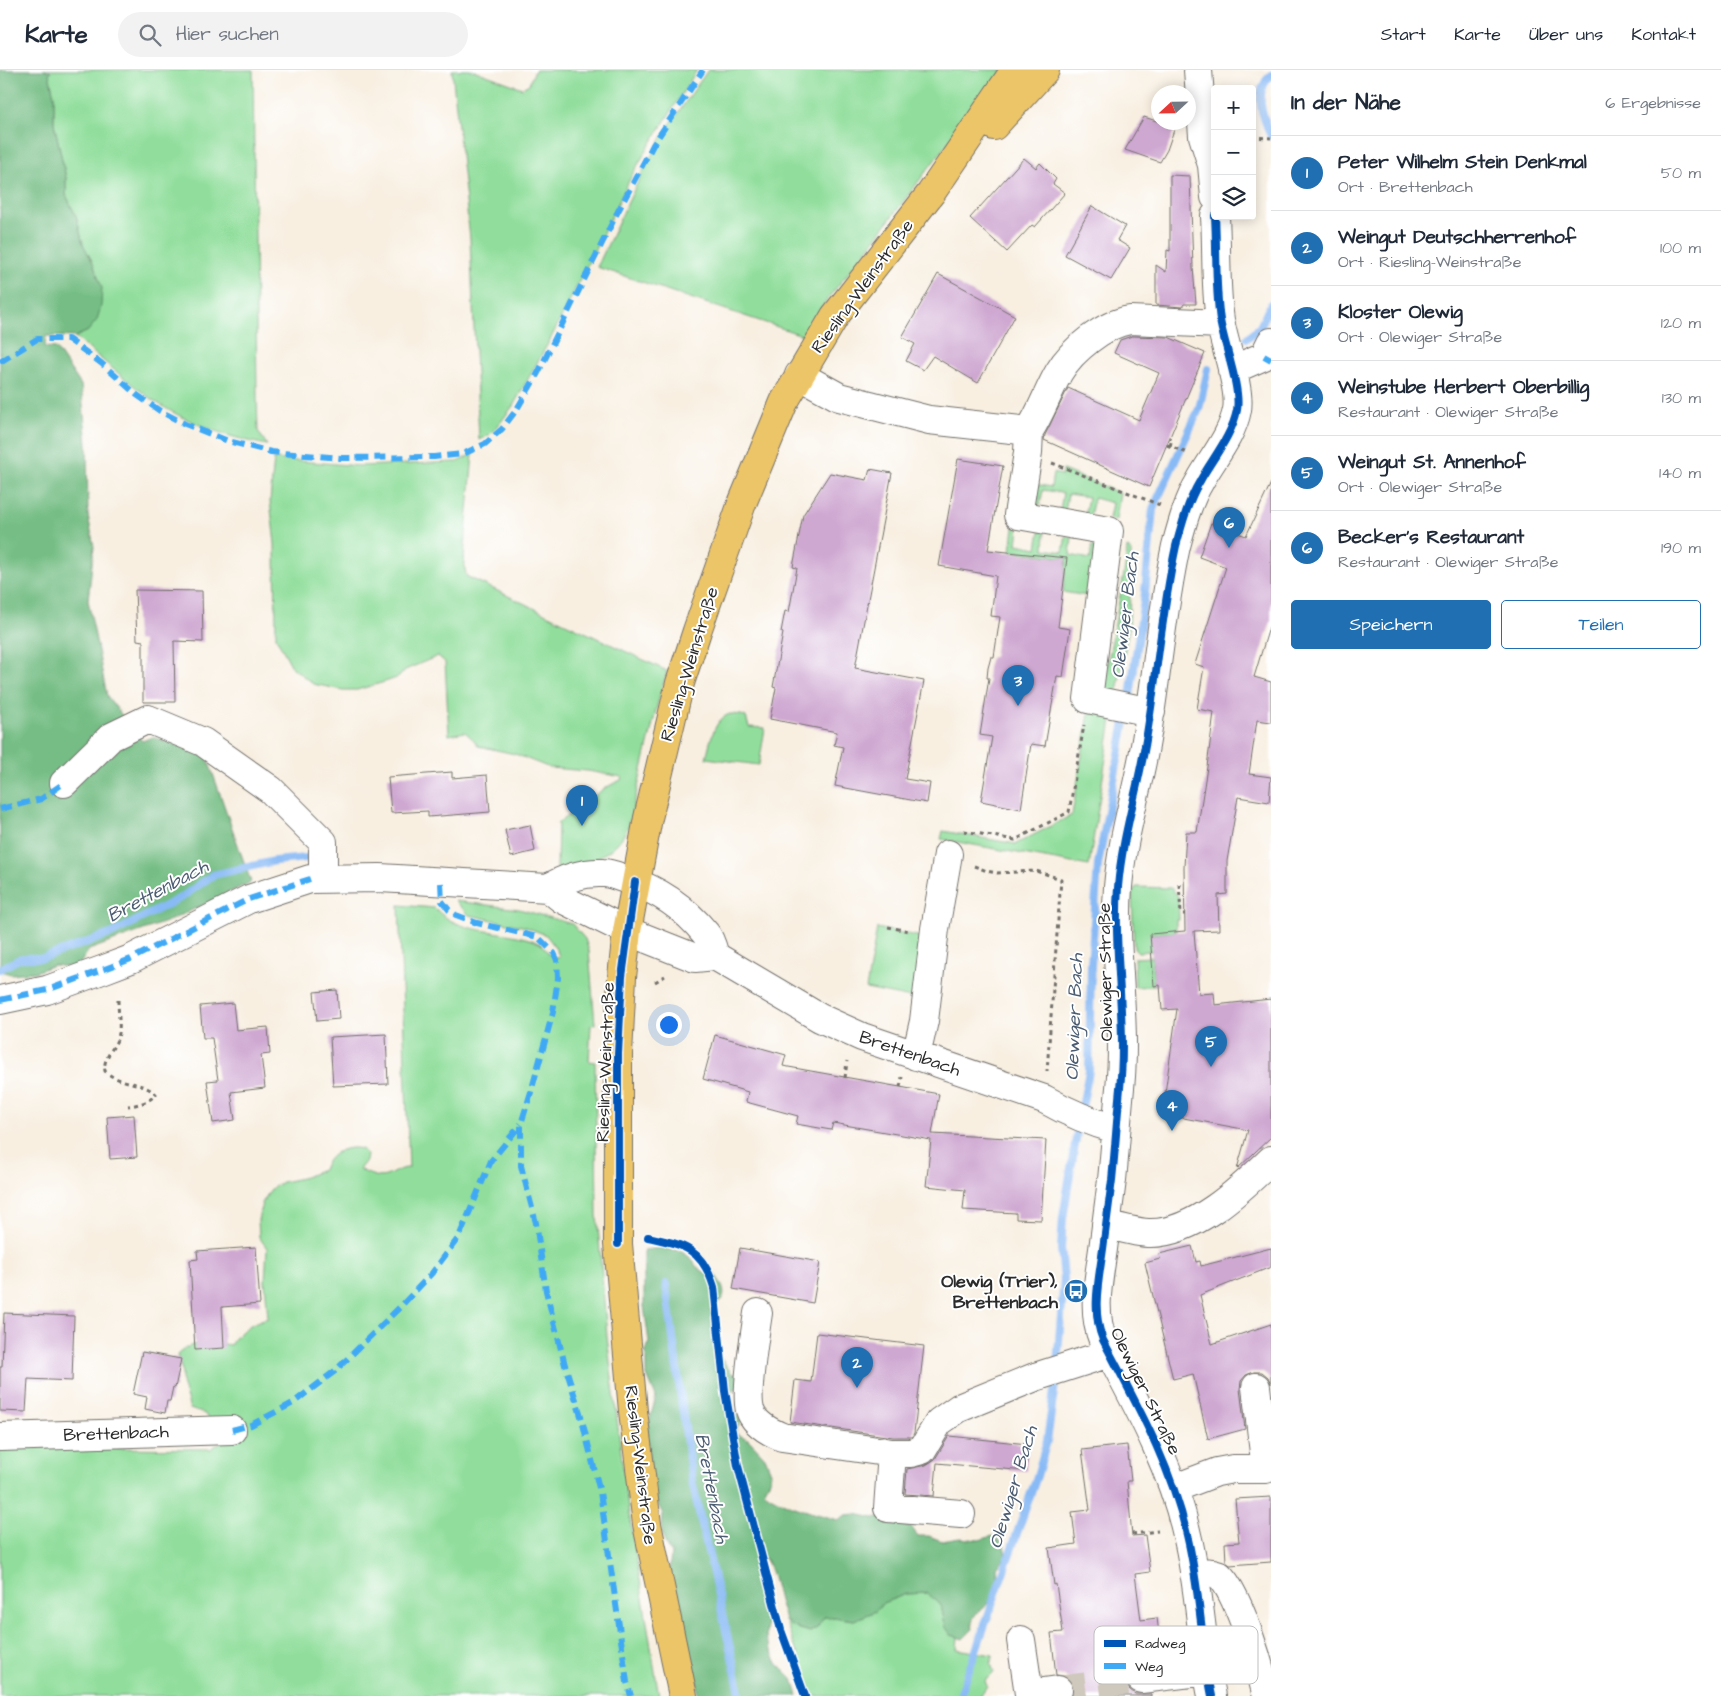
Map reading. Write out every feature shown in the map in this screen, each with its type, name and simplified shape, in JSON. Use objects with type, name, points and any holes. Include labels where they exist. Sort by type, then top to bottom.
[{"type":"main road","name":"Riesling-Weinstraße","points":[[683,1696],[647,1524],[633,1411],[618,1244],[618,1054],[622,978],[635,882],[659,767],[680,683],[734,524],[784,402],[835,316],[931,193],[1015,70]]},
{"type":"main road","name":"Riesling-Weinstraße","points":[[931,193],[1045,70]]},
{"type":"street","points":[[1198,70],[1203,136],[1212,165],[1213,175]]},
{"type":"street","name":"Olewiger Straße","points":[[1202,1626],[1188,1536],[1174,1488],[1155,1441],[1100,1332],[1097,1313],[1106,1224],[1104,1126],[1120,1081],[1122,1022],[1118,885],[1135,709],[1162,626],[1177,545],[1187,508],[1199,482],[1226,436],[1238,406],[1221,324],[1216,220]]},
{"type":"street","points":[[1135,709],[1088,699],[1109,531],[1018,515],[1028,453],[1029,431],[1060,370],[1082,347],[1101,331],[1123,321],[1130,320],[1221,324]]},
{"type":"street","points":[[1232,370],[1269,353]]},
{"type":"street","points":[[799,375],[839,397],[929,420],[1029,431]]},
{"type":"street","points":[[64,783],[112,737],[148,719],[203,742],[271,790],[323,842],[322,877]]},
{"type":"street","points":[[916,1056],[924,1021],[935,929],[948,854]]},
{"type":"street","points":[[0,1000],[47,990],[131,959],[249,899],[310,879],[322,877],[380,878],[548,888],[562,899],[627,932],[695,958],[715,956],[708,936],[684,912],[671,900],[635,882],[609,873],[594,872],[564,878],[548,888]]},
{"type":"street","name":"Brettenbach","points":[[715,956],[820,1018],[862,1037],[1044,1099],[1066,1112],[1104,1126]]},
{"type":"street","points":[[1106,1224],[1156,1233],[1192,1222],[1228,1198],[1271,1160]]},
{"type":"street","points":[[758,1313],[749,1391],[750,1410],[758,1422],[770,1432],[782,1437],[892,1453],[911,1453],[922,1450],[939,1422],[959,1408],[1035,1376],[1110,1353]]},
{"type":"street","points":[[1174,1488],[1217,1472],[1233,1469],[1266,1469],[1256,1387]]},
{"type":"street","name":"Brettenbach","points":[[0,1437],[232,1430]]},
{"type":"street","points":[[892,1453],[888,1508],[961,1514]]},
{"type":"street","points":[[1194,1574],[1212,1573],[1223,1578],[1245,1626]]},
{"type":"street","points":[[1021,1640],[1029,1694],[1058,1690]]},
{"type":"street","points":[[1258,1665],[1267,1696]]},
{"type":"path","points":[[1256,137],[1271,138]]},
{"type":"path","points":[[1170,438],[1172,439],[1168,445],[1189,454]]},
{"type":"path","points":[[1045,462],[1058,464],[1162,506]]},
{"type":"path","points":[[962,831],[1015,840],[1069,812],[1088,699]]},
{"type":"path","points":[[948,854],[987,871],[997,873],[1036,871],[1061,879],[1046,1076]]},
{"type":"path","points":[[1180,884],[1181,914],[1185,914]]},
{"type":"path","points":[[118,1000],[119,1035],[106,1060],[105,1071],[113,1077],[149,1088],[156,1094],[152,1099],[144,1103],[128,1106]]},
{"type":"path","points":[[1132,1534],[1165,1530]]},
{"type":"green space","points":[[0,70],[51,70],[49,74],[54,96],[54,123],[66,178],[66,195],[76,216],[83,244],[93,263],[102,288],[101,306],[97,320],[88,331],[75,337],[46,336],[45,347],[56,348],[81,385],[87,444],[88,515],[94,547],[88,600],[107,696],[142,741],[153,737],[206,754],[251,882],[171,920],[89,950],[79,965],[68,967],[54,965],[35,972],[11,974],[0,971]]},
{"type":"green space","points":[[51,70],[253,70],[258,431],[267,445],[236,438],[206,428],[163,407],[140,391],[75,337],[88,331],[93,263],[83,244],[76,216],[66,195],[66,178],[54,123],[54,96],[49,74]]},
{"type":"green space","points":[[452,70],[473,70],[522,88],[529,84],[535,70],[697,70],[632,175],[551,338],[513,406],[489,435],[479,440],[470,239]]},
{"type":"green space","points":[[708,70],[1003,70],[802,335],[597,267],[645,167],[668,127]]},
{"type":"green space","points":[[473,454],[464,557],[466,576],[667,671],[629,825],[623,836],[616,845],[599,856],[557,869],[558,823],[605,788],[621,780],[622,777],[588,771],[550,768],[515,754],[478,746],[465,732],[449,735],[445,662],[438,656],[405,670],[399,677],[388,681],[357,690],[343,690],[313,684],[292,667],[276,637],[275,544],[270,501],[274,459],[360,466],[457,462]]},
{"type":"green space","points":[[1063,470],[1120,493],[1116,520],[1109,519],[1112,503],[1094,498],[1090,516],[1085,515],[1088,497],[1068,494],[1065,511],[1060,510],[1063,493],[1043,490],[1040,505],[1031,504],[1034,484],[1051,487],[1053,473],[1062,475]]},
{"type":"green space","points":[[1014,527],[1019,528],[1017,544],[1037,548],[1040,531],[1045,532],[1044,549],[1063,552],[1066,536],[1072,537],[1070,555],[1090,559],[1092,546],[1099,547],[1094,597],[1063,592],[1067,558],[1011,551]]},
{"type":"green space","points":[[1127,548],[1131,550],[1129,628],[1116,697],[1102,695],[1126,563]]},
{"type":"green space","points":[[1090,708],[1113,713],[1089,866],[941,839],[943,831],[1016,844],[1072,815]]},
{"type":"green space","points":[[730,714],[746,717],[749,727],[765,728],[759,765],[706,758],[716,726],[724,717]]},
{"type":"green space","points":[[1137,887],[1171,888],[1178,896],[1179,920],[1176,920],[1176,932],[1151,934],[1152,951],[1138,952],[1134,948],[1132,894]]},
{"type":"green space","points":[[455,901],[519,909],[572,924],[585,939],[589,951],[595,1024],[591,1025],[589,1061],[595,1062],[597,1215],[607,1337],[627,1501],[659,1696],[0,1696],[0,1447],[211,1449],[226,1438],[205,1414],[190,1409],[182,1383],[182,1370],[177,1355],[196,1344],[230,1345],[246,1328],[268,1318],[265,1281],[267,1248],[259,1237],[258,1220],[262,1203],[271,1189],[282,1182],[302,1178],[323,1170],[325,1164],[333,1155],[350,1148],[362,1149],[367,1155],[366,1161],[359,1169],[372,1175],[383,1177],[409,1168],[399,905],[435,908],[444,917],[456,923],[480,930],[532,940],[541,944],[552,957],[560,957],[546,935],[526,927],[469,915]]},
{"type":"green space","points":[[877,928],[927,938],[916,999],[866,989]]},
{"type":"green space","points":[[1152,957],[1154,986],[1135,987],[1134,958]]},
{"type":"green space","points":[[661,1248],[680,1251],[691,1258],[696,1266],[706,1274],[713,1273],[720,1282],[724,1292],[722,1300],[711,1305],[711,1311],[716,1313],[714,1317],[720,1332],[716,1354],[732,1374],[738,1374],[740,1386],[729,1393],[731,1404],[741,1422],[736,1428],[736,1434],[748,1439],[765,1457],[771,1472],[770,1480],[764,1491],[770,1496],[788,1504],[838,1520],[846,1515],[856,1514],[874,1518],[884,1515],[895,1516],[901,1525],[912,1528],[918,1536],[929,1536],[942,1541],[960,1538],[979,1540],[993,1536],[1004,1544],[1006,1557],[997,1567],[997,1583],[994,1594],[989,1602],[975,1615],[972,1623],[973,1629],[963,1639],[951,1635],[945,1626],[941,1605],[927,1593],[906,1594],[883,1603],[876,1611],[854,1620],[824,1617],[817,1628],[810,1632],[793,1627],[783,1615],[769,1565],[765,1558],[759,1558],[767,1624],[766,1639],[777,1663],[793,1679],[798,1696],[698,1696],[696,1674],[687,1654],[668,1583],[671,1553],[666,1546],[662,1534],[663,1514],[651,1491],[647,1429],[656,1397],[646,1373],[646,1352],[649,1342],[644,1306],[644,1250]]},
{"type":"green space","points":[[927,1593],[939,1603],[947,1629],[958,1637],[957,1649],[993,1655],[991,1664],[994,1672],[985,1681],[987,1686],[980,1696],[813,1696],[784,1617],[791,1626],[810,1632],[817,1628],[823,1617],[854,1620],[876,1611],[882,1603],[906,1594]]},
{"type":"building","points":[[1144,117],[1151,119],[1151,130],[1174,130],[1167,150],[1160,162],[1125,150]]},
{"type":"building","points":[[1024,158],[1036,168],[1040,163],[1056,179],[1053,184],[1065,193],[1035,227],[1032,225],[1007,252],[970,218]]},
{"type":"building","points":[[1170,175],[1190,176],[1196,304],[1184,304],[1182,307],[1156,305],[1156,265],[1166,272],[1167,250],[1170,251]]},
{"type":"building","points":[[1092,206],[1125,226],[1117,240],[1130,248],[1111,280],[1065,255]]},
{"type":"building","points":[[938,274],[1015,316],[978,383],[933,356],[923,370],[906,361],[915,344],[902,337]]},
{"type":"building","points":[[1132,336],[1168,337],[1205,353],[1149,487],[1044,440],[1068,388],[1139,420],[1159,373],[1114,353],[1120,340]]},
{"type":"building","points":[[958,459],[1003,466],[988,550],[1067,558],[1058,627],[1070,629],[1063,677],[1057,676],[1045,746],[1031,744],[1021,809],[981,801],[992,737],[980,735],[989,678],[987,678],[988,668],[991,657],[994,657],[1000,617],[991,616],[996,576],[939,566]]},
{"type":"building","points":[[870,469],[892,473],[855,668],[924,681],[905,779],[930,783],[927,803],[835,786],[843,747],[834,745],[837,732],[770,719],[776,688],[773,687],[783,633],[781,632],[785,611],[789,612],[797,568],[793,567],[803,515],[830,473],[867,480]]},
{"type":"building","points":[[1271,483],[1271,621],[1254,677],[1271,682],[1271,722],[1257,720],[1249,774],[1271,777],[1269,802],[1238,797],[1227,861],[1227,894],[1218,895],[1219,930],[1194,931],[1199,994],[1214,993],[1215,1005],[1271,999],[1271,1137],[1237,1169],[1248,1130],[1162,1114],[1177,1009],[1162,1010],[1160,985],[1154,986],[1150,934],[1185,931],[1184,867],[1186,832],[1197,832],[1207,767],[1214,712],[1197,709],[1204,667],[1195,664],[1226,567],[1199,557],[1211,523],[1246,536]]},
{"type":"building","points":[[135,590],[202,591],[203,642],[174,641],[175,702],[143,702],[143,641],[137,640]]},
{"type":"building","points":[[452,772],[452,778],[487,775],[490,812],[428,817],[428,811],[391,813],[388,777]]},
{"type":"building","points":[[530,825],[535,851],[511,857],[505,830]]},
{"type":"building","points":[[337,990],[339,1019],[317,1021],[314,992]]},
{"type":"building","points":[[233,1003],[236,1030],[268,1027],[270,1054],[261,1055],[265,1088],[231,1092],[235,1120],[213,1123],[207,1081],[218,1080],[212,1038],[203,1038],[200,1006]]},
{"type":"building","points":[[386,1034],[388,1084],[333,1086],[330,1037]]},
{"type":"building","points":[[715,1035],[786,1055],[783,1066],[939,1094],[932,1134],[1046,1140],[1041,1220],[1016,1219],[1016,1213],[963,1210],[965,1190],[926,1186],[931,1140],[833,1123],[831,1130],[796,1124],[798,1116],[746,1102],[748,1092],[703,1079]]},
{"type":"building","points":[[134,1115],[137,1157],[110,1159],[107,1117]]},
{"type":"building","points":[[1192,1246],[1196,1262],[1200,1261],[1201,1266],[1271,1248],[1271,1267],[1200,1295],[1212,1344],[1271,1324],[1271,1384],[1268,1377],[1262,1372],[1246,1375],[1241,1381],[1240,1389],[1245,1429],[1208,1439],[1193,1374],[1173,1379],[1145,1263],[1160,1259],[1159,1254]]},
{"type":"building","points":[[256,1247],[260,1304],[222,1307],[224,1348],[195,1350],[190,1260],[198,1259],[197,1251]]},
{"type":"building","points":[[740,1248],[820,1262],[813,1303],[733,1289]]},
{"type":"building","points":[[4,1313],[74,1316],[72,1381],[28,1379],[26,1412],[0,1411],[0,1367],[2,1367]]},
{"type":"building","points":[[817,1333],[924,1346],[912,1437],[893,1437],[790,1422],[795,1380],[811,1382]]},
{"type":"building","points":[[142,1352],[181,1359],[175,1388],[173,1387],[170,1401],[167,1401],[165,1413],[145,1409],[147,1397],[133,1394]]},
{"type":"building","points":[[949,1436],[1028,1444],[1026,1471],[937,1463],[934,1496],[905,1494],[907,1469],[926,1465],[935,1459]]},
{"type":"building","points":[[1127,1445],[1131,1481],[1127,1481],[1132,1536],[1145,1535],[1150,1572],[1135,1574],[1141,1620],[1157,1618],[1158,1626],[1094,1626],[1094,1684],[1127,1684],[1129,1689],[1135,1694],[1151,1694],[1151,1696],[1072,1696],[1073,1688],[1071,1681],[1064,1676],[1056,1675],[1051,1633],[1063,1632],[1049,1548],[1076,1544],[1072,1512],[1090,1510],[1082,1450]]},
{"type":"building","points":[[1271,1497],[1271,1562],[1230,1565],[1226,1562],[1225,1543],[1239,1542],[1235,1499]]},
{"type":"waterway","name":"Olewiger Bach","points":[[1271,75],[1265,82],[1261,96],[1262,112],[1271,136]]},
{"type":"waterway","name":"Olewiger Bach","points":[[1247,338],[1260,327],[1271,304]]},
{"type":"waterway","name":"Olewiger Bach","points":[[1057,1365],[1064,1279],[1061,1248],[1063,1218],[1089,1071],[1091,966],[1098,864],[1130,696],[1145,593],[1153,509],[1199,409],[1208,369]]},
{"type":"waterway","name":"Brettenbach","points":[[0,969],[21,958],[43,958],[113,933],[182,897],[213,875],[275,861],[306,858]]},
{"type":"waterway","name":"Brettenbach","points":[[666,1284],[692,1481],[741,1696]]},
{"type":"waterway","name":"Olewiger Bach","points":[[960,1696],[1037,1476],[1047,1441],[1056,1377]]},
{"type":"tunnel","points":[[1058,1690],[1103,1684]]},
{"type":"marked path","points":[[0,362],[37,339],[68,339],[101,363],[137,395],[160,411],[185,424],[228,441],[271,452],[340,458],[434,457],[463,454],[485,444],[502,429],[517,409],[538,373],[615,217],[653,145],[703,70]]},
{"type":"marked path","points":[[1264,356],[1271,360]]},
{"type":"marked path","points":[[0,809],[41,799],[64,783]]},
{"type":"marked path","points":[[0,1000],[47,990],[131,959],[249,899],[310,879]]},
{"type":"marked path","points":[[441,883],[442,901],[456,915],[477,923],[538,937],[554,953],[557,960],[558,978],[553,1012],[521,1124],[521,1166],[536,1223],[546,1291],[600,1492],[627,1682],[631,1696]]},
{"type":"marked path","points":[[232,1430],[251,1425],[293,1403],[335,1371],[401,1306],[432,1273],[459,1237],[491,1161],[521,1124]]},
{"type":"cycle path","points":[[1201,1626],[1195,1575],[1187,1535],[1172,1483],[1128,1387],[1103,1340],[1097,1318],[1097,1306],[1098,1283],[1112,1180],[1122,1063],[1117,937],[1120,868],[1146,740],[1167,594],[1176,546],[1192,497],[1231,429],[1238,401],[1218,307],[1215,220]]},
{"type":"cycle path","points":[[618,1244],[618,1054],[622,977],[635,882]]},
{"type":"cycle path","points":[[648,1237],[690,1250],[704,1264],[714,1287],[725,1391],[738,1466],[781,1630],[805,1696]]},
{"type":"cycle path","points":[[1210,1684],[1212,1696]]},
{"type":"place","name":"Becker's Restaurant","points":[[1229,548]]},
{"type":"place","name":"Kloster Olewig","points":[[1018,706]]},
{"type":"place","name":"Peter Wilhelm Stein Denkmal","points":[[582,826]]},
{"type":"place","name":"Weingut St. Annenhof","points":[[1211,1067]]},
{"type":"place","name":"Weinstube Herbert Oberbillig","points":[[1172,1131]]},
{"type":"place","name":"Olewig (Trier), Brettenbach","points":[[1076,1291]]},
{"type":"place","name":"Weingut Deutschherrenhof","points":[[857,1388]]}]
